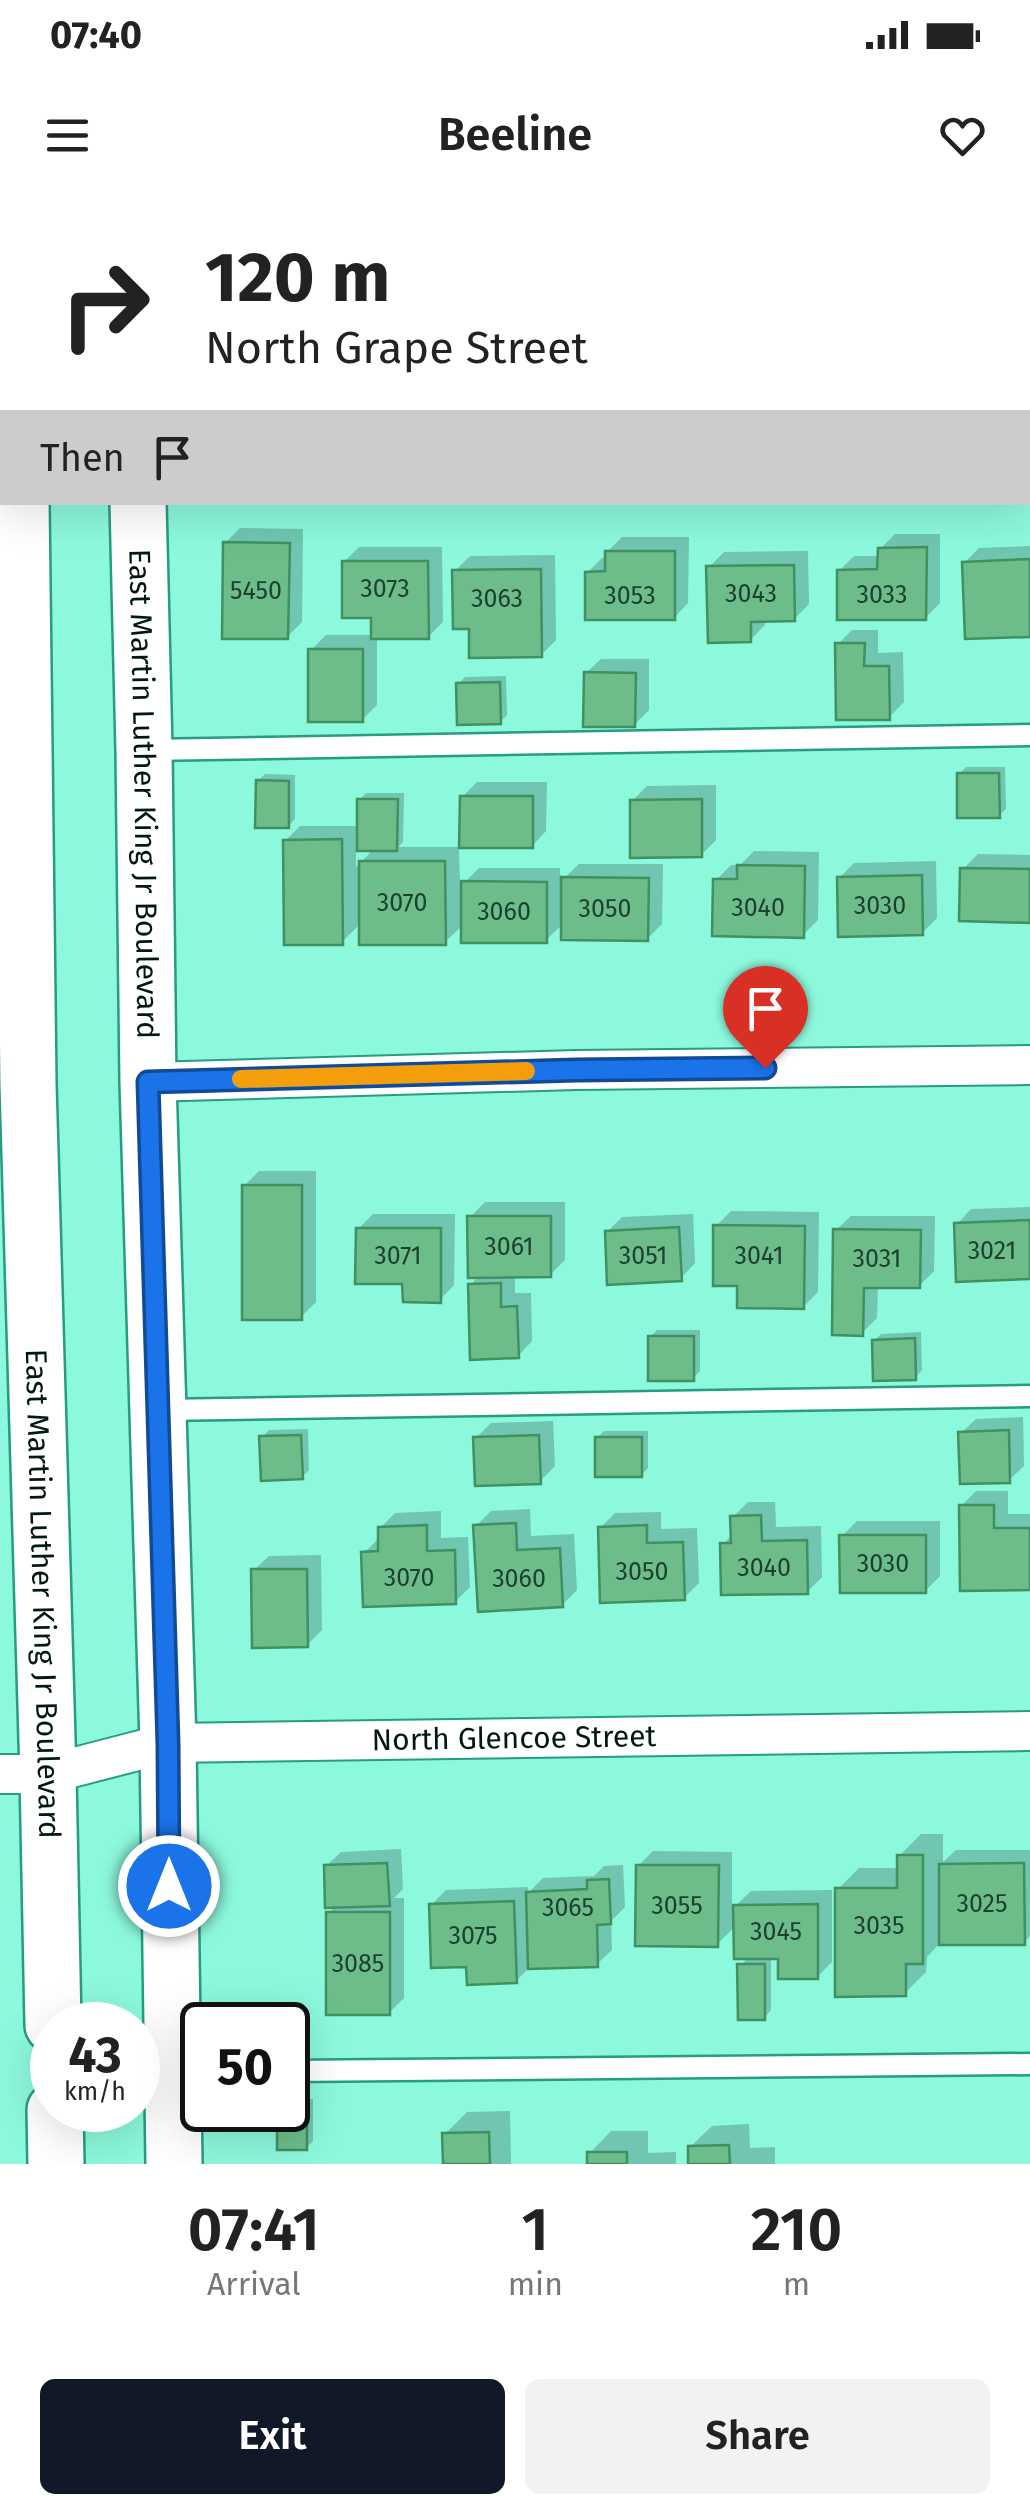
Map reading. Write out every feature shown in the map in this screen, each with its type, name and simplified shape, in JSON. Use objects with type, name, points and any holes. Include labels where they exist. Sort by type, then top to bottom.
[{"type":"main road","name":"East Martin Luther King Jr Boulevard","points":[[21,505],[12,752],[28,1084],[24,1774],[50,2002]]},
{"type":"main road","name":"East Martin Luther King Jr Boulevard","points":[[138,505],[156,1410],[180,2073],[174,2164]]},
{"type":"main road","points":[[55,2132],[56,2164]]},
{"type":"street","points":[[148,1082],[576,1070],[1030,1065]]},
{"type":"street","name":"North Glencoe Street","points":[[24,1774],[168,1744],[1030,1731]]},
{"type":"lane","points":[[144,750],[1030,735]]},
{"type":"lane","points":[[156,1410],[1030,1396]]},
{"type":"lane","points":[[310,2072],[1030,2064]]},
{"type":"building","points":[[223,542],[290,543],[288,639],[222,639]]},
{"type":"building","points":[[927,547],[926,620],[837,620],[837,570],[877,569],[878,548]]},
{"type":"building","points":[[605,551],[675,551],[675,620],[585,620],[585,572],[605,571]]},
{"type":"building","points":[[1030,559],[1030,637],[965,639],[962,562]]},
{"type":"building","points":[[342,561],[428,561],[429,639],[371,639],[371,618],[342,618]]},
{"type":"building","points":[[794,565],[795,621],[751,622],[751,642],[708,643],[706,566]]},
{"type":"building","points":[[541,569],[542,657],[469,658],[469,629],[453,629],[452,570]]},
{"type":"building","points":[[835,643],[865,643],[864,666],[889,666],[890,720],[836,720]]},
{"type":"building","points":[[308,649],[363,649],[363,722],[308,722]]},
{"type":"building","points":[[584,672],[636,673],[635,727],[583,727]]},
{"type":"building","points":[[500,682],[501,724],[457,725],[456,683]]},
{"type":"building","points":[[957,773],[999,773],[1000,818],[957,818]]},
{"type":"building","points":[[256,780],[289,781],[289,828],[255,828]]},
{"type":"building","points":[[460,796],[533,796],[533,848],[459,848]]},
{"type":"building","points":[[357,799],[398,799],[397,851],[357,851]]},
{"type":"building","points":[[702,799],[702,857],[630,858],[630,800]]},
{"type":"building","points":[[342,839],[343,945],[284,945],[283,840]]},
{"type":"building","points":[[359,861],[445,861],[446,945],[359,945]]},
{"type":"building","points":[[737,865],[805,866],[804,938],[712,936],[713,879],[737,879]]},
{"type":"building","points":[[960,868],[1030,869],[1030,923],[959,921]]},
{"type":"building","points":[[922,875],[923,935],[838,937],[837,877]]},
{"type":"building","points":[[561,877],[649,878],[648,941],[561,940]]},
{"type":"building","points":[[461,881],[547,882],[547,943],[461,943]]},
{"type":"building","points":[[242,1185],[302,1185],[302,1320],[242,1320]]},
{"type":"building","points":[[467,1216],[551,1216],[551,1277],[468,1278]]},
{"type":"building","points":[[1030,1220],[1030,1279],[956,1282],[954,1223]]},
{"type":"building","points":[[713,1225],[805,1226],[804,1309],[737,1308],[737,1286],[713,1286]]},
{"type":"building","points":[[679,1227],[682,1281],[607,1285],[605,1231]]},
{"type":"building","points":[[356,1228],[441,1228],[441,1303],[403,1302],[402,1284],[355,1284]]},
{"type":"building","points":[[833,1229],[921,1230],[920,1288],[864,1288],[863,1336],[832,1335]]},
{"type":"building","points":[[501,1283],[501,1307],[517,1306],[519,1358],[470,1360],[468,1284]]},
{"type":"building","points":[[648,1336],[694,1336],[694,1381],[648,1381]]},
{"type":"building","points":[[915,1338],[916,1380],[873,1381],[872,1340]]},
{"type":"building","points":[[1009,1430],[1010,1483],[960,1484],[958,1432]]},
{"type":"building","points":[[301,1435],[303,1479],[261,1481],[259,1436]]},
{"type":"building","points":[[539,1435],[541,1484],[475,1486],[473,1437]]},
{"type":"building","points":[[595,1437],[642,1437],[642,1477],[595,1477]]},
{"type":"building","points":[[959,1505],[994,1505],[994,1528],[1030,1528],[1030,1590],[960,1591]]},
{"type":"building","points":[[761,1515],[762,1541],[807,1540],[808,1594],[721,1595],[720,1543],[731,1543],[730,1516]]},
{"type":"building","points":[[516,1523],[517,1550],[560,1548],[563,1607],[478,1612],[473,1525]]},
{"type":"building","points":[[427,1525],[427,1551],[455,1550],[456,1604],[363,1607],[361,1552],[378,1551],[378,1527]]},
{"type":"building","points":[[647,1525],[647,1543],[683,1542],[685,1600],[600,1603],[598,1527]]},
{"type":"building","points":[[839,1535],[926,1535],[926,1593],[840,1593]]},
{"type":"building","points":[[251,1569],[307,1569],[308,1647],[252,1648]]},
{"type":"building","points":[[897,1855],[923,1855],[923,1964],[906,1964],[906,1996],[835,1997],[835,1888],[897,1888]]},
{"type":"building","points":[[387,1863],[390,1906],[325,1908],[324,1865]]},
{"type":"building","points":[[1024,1863],[1025,1945],[939,1945],[939,1864]]},
{"type":"building","points":[[636,1865],[719,1865],[718,1947],[635,1946]]},
{"type":"building","points":[[609,1879],[611,1924],[597,1925],[598,1967],[528,1969],[526,1892],[587,1889],[587,1880]]},
{"type":"building","points":[[514,1901],[517,1983],[467,1985],[466,1967],[431,1968],[429,1904]]},
{"type":"building","points":[[818,1904],[818,1979],[778,1979],[778,1959],[734,1959],[733,1905]]},
{"type":"building","points":[[326,1912],[390,1912],[390,2015],[326,2015]]},
{"type":"building","points":[[737,1964],[765,1964],[765,2020],[738,2020]]},
{"type":"building","points":[[277,2132],[307,2132],[307,2150],[277,2150]]},
{"type":"building","points":[[489,2132],[490,2164],[443,2164],[442,2133]]},
{"type":"building","points":[[729,2145],[730,2164],[688,2164],[688,2146]]},
{"type":"building","points":[[587,2152],[627,2152],[627,2164],[587,2164]]},
{"type":"slow traffic","points":[[241,1079],[526,1071]]},
{"type":"route","points":[[169,1886],[148,1082],[765,1068]]}]
